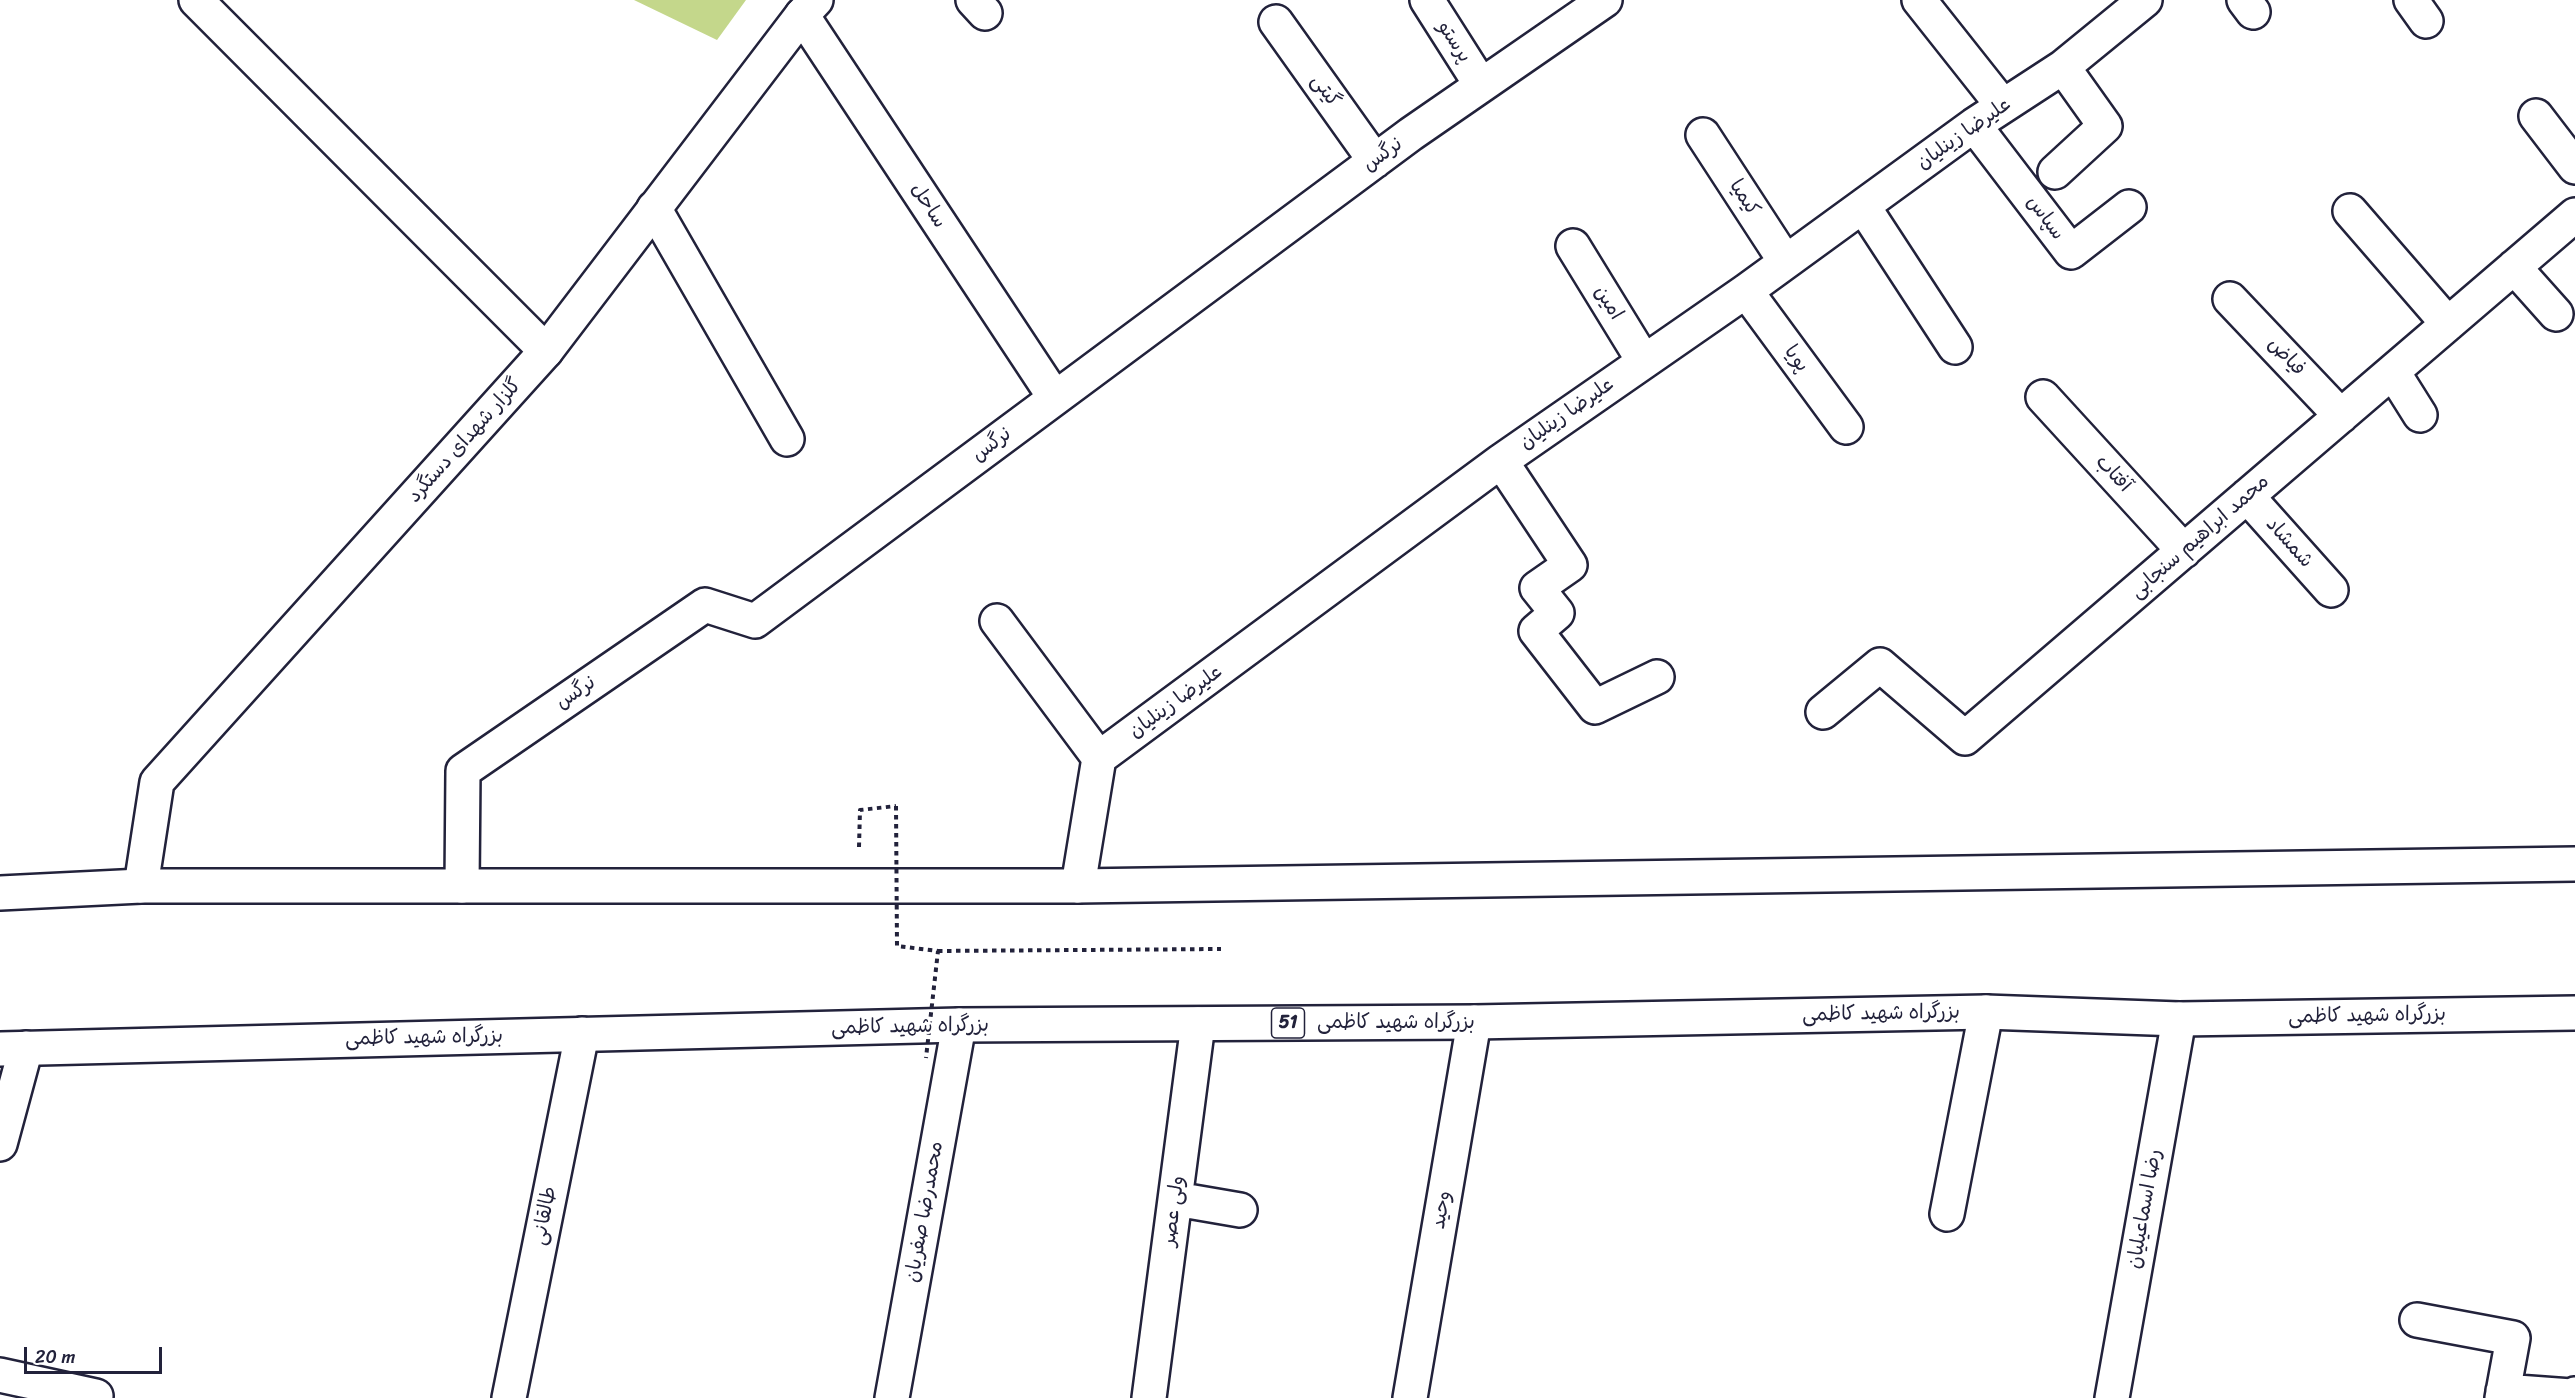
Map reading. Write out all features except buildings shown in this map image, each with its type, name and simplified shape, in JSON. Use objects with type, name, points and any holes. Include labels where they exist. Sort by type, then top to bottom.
[{"type":"main road","points":[[196,0],[546,351]]},
{"type":"main road","name":"پرستو","points":[[1427,0],[1482,85]]},
{"type":"main road","name":"نرگس","points":[[462,886],[463,771],[705,605],[754,621],[1375,161],[1605,0]]},
{"type":"main road","points":[[1920,0],[2003,106]]},
{"type":"main road","name":"علیرضا زینلیان","points":[[1099,758],[1501,461],[1746,291],[1974,126],[2063,67],[2145,0]]},
{"type":"main road","name":"گلزار شهدای دستگرد","points":[[141,886],[157,782],[546,351],[809,7]]},
{"type":"main road","name":"ساحل","points":[[809,7],[1055,398]]},
{"type":"main road","name":"گیتی","points":[[1276,22],[1375,161]]},
{"type":"main road","points":[[2055,172],[2105,126],[2063,67]]},
{"type":"main road","points":[[2536,116],[2575,167]]},
{"type":"main road","name":"سپاس","points":[[1974,126],[2071,252],[2129,207]]},
{"type":"main road","name":"کیمیا","points":[[1703,135],[1785,261]]},
{"type":"main road","points":[[1863,206],[1955,346]]},
{"type":"main road","points":[[654,208],[787,439]]},
{"type":"main road","points":[[2350,211],[2448,324]]},
{"type":"main road","name":"محمد ابراهیم سنجابی","points":[[1823,712],[1880,665],[1965,738],[2575,215]]},
{"type":"main road","name":"امین","points":[[1573,246],[1644,360]]},
{"type":"main road","points":[[2514,267],[2556,314]]},
{"type":"main road","name":"پویا","points":[[1746,291],[1846,427]]},
{"type":"main road","name":"فیاض","points":[[2230,299],[2341,416]]},
{"type":"main road","points":[[2393,372],[2420,415]]},
{"type":"main road","name":"آفتاب","points":[[2043,397],[2184,551]]},
{"type":"main road","points":[[1501,461],[1570,565],[1537,588],[1557,613],[1536,631],[1595,707],[1657,677]]},
{"type":"main road","name":"شمشاد","points":[[2247,496],[2331,590]]},
{"type":"main road","points":[[997,621],[1099,758],[1078,886]]},
{"type":"main road","points":[[0,893],[141,886],[1078,886],[2575,864]]},
{"type":"main road","points":[[1947,1214],[1986,1012]]},
{"type":"main road","name":"بزرگراه شهید کاظمی","points":[[13,1048],[959,1025],[1474,1022],[1986,1012],[2179,1019],[2575,1012]]},
{"type":"main road","name":"رضا اسماعیلیان","points":[[2112,1398],[2179,1019]]},
{"type":"main road","name":"وحید","points":[[1410,1398],[1474,1022]]},
{"type":"main road","name":"ولی عصر","points":[[1149,1398],[1198,1024]]},
{"type":"main road","name":"محمدرضا صفریان","points":[[892,1398],[959,1025]]},
{"type":"main road","name":"طالقانی","points":[[509,1398],[582,1034]]},
{"type":"main road","points":[[0,1144],[13,1048]]},
{"type":"main road","points":[[1176,1198],[1240,1210]]},
{"type":"main road","points":[[2417,1320],[2514,1338],[2503,1395],[2571,1396],[2575,1394]]},
{"type":"main road","points":[[0,1375],[96,1396]]},
{"type":"path","points":[[860,810],[896,806],[897,946],[938,951],[1221,949]]},
{"type":"path","points":[[926,1058],[938,951]]},
{"type":"green space","points":[[634,0],[746,0],[717,40]]}]
